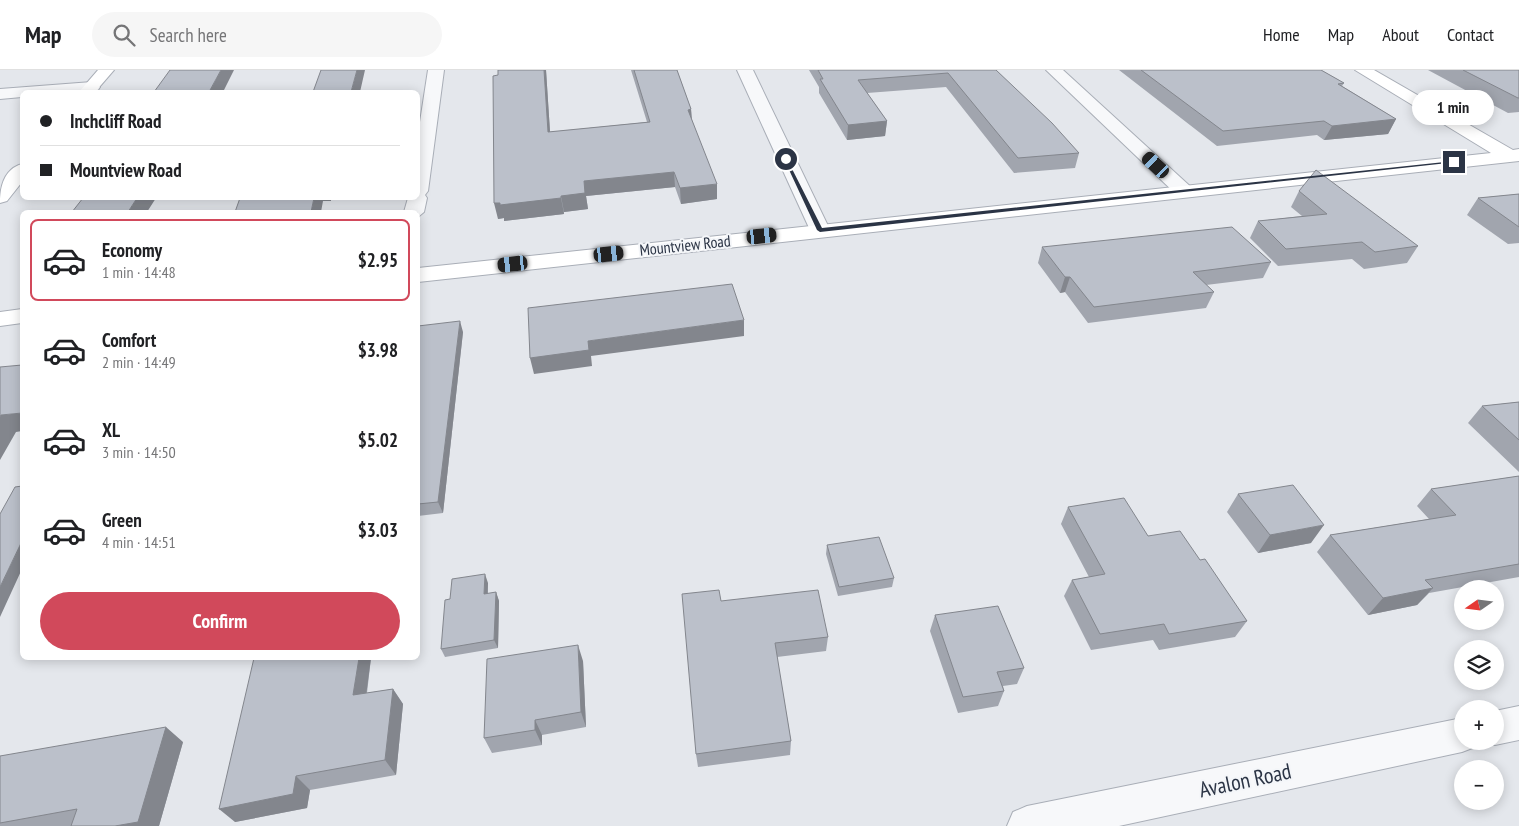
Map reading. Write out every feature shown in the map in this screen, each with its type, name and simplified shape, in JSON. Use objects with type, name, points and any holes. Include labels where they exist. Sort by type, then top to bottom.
[{"type":"street","points":[[90,90],[106,70]]},
{"type":"street","points":[[420,178],[436,70]]},
{"type":"street","points":[[745,70],[820,230]]},
{"type":"street","points":[[1054,70],[1185,192]]},
{"type":"street","points":[[1364,70],[1514,156]]},
{"type":"street","points":[[0,94],[20,93]]},
{"type":"street","name":"Mountview Road","points":[[420,275],[1514,156]]},
{"type":"street","points":[[0,197],[20,172]]},
{"type":"street","points":[[0,319],[20,316]]},
{"type":"street","points":[[1504,726],[1519,723]]},
{"type":"street","name":"Avalon Road","points":[[1027,826],[1454,737]]},
{"type":"building","points":[[170,70],[221,70],[210,90],[155,90]]},
{"type":"building","points":[[321,70],[357,70],[352,90],[314,90]]},
{"type":"building","points":[[498,70],[544,70],[548,132],[650,122],[634,70],[677,70],[691,109],[688,110],[717,184],[680,188],[674,172],[584,181],[585,193],[561,196],[561,198],[500,205],[500,203],[494,203],[493,76],[498,75]]},
{"type":"building","points":[[818,70],[996,70],[1052,123],[1079,153],[1018,158],[948,73],[858,80],[887,121],[848,125],[820,79],[823,79]]},
{"type":"building","points":[[1141,70],[1321,70],[1344,83],[1338,84],[1396,119],[1332,126],[1324,121],[1223,131]]},
{"type":"building","points":[[1463,70],[1519,70],[1519,98],[1518,98]]},
{"type":"building","points":[[1316,170],[1418,246],[1375,252],[1362,242],[1286,249],[1258,221],[1327,214],[1299,191]]},
{"type":"building","points":[[1519,194],[1519,227],[1478,198]]},
{"type":"building","points":[[81,200],[136,200],[129,210],[74,210]]},
{"type":"building","points":[[239,200],[314,200],[311,210],[236,210]]},
{"type":"building","points":[[1232,227],[1271,262],[1193,272],[1214,292],[1094,307],[1070,277],[1065,277],[1042,247]]},
{"type":"building","points":[[732,284],[744,320],[588,341],[589,350],[530,358],[528,308]]},
{"type":"building","points":[[460,321],[438,502],[420,504],[420,326]]},
{"type":"building","points":[[20,365],[20,413],[1,415],[0,417],[0,367]]},
{"type":"building","points":[[1519,402],[1519,440],[1482,406]]},
{"type":"building","points":[[1519,476],[1519,564],[1425,580],[1433,588],[1383,598],[1330,535],[1456,515],[1431,489]]},
{"type":"building","points":[[1293,485],[1324,525],[1270,535],[1238,494]]},
{"type":"building","points":[[20,486],[20,545],[0,587],[0,514],[15,487]]},
{"type":"building","points":[[1124,498],[1148,536],[1180,531],[1200,560],[1205,559],[1247,621],[1169,634],[1164,624],[1100,634],[1072,580],[1105,574],[1068,507]]},
{"type":"building","points":[[879,537],[894,578],[839,587],[827,545]]},
{"type":"building","points":[[485,574],[484,594],[496,592],[494,640],[441,649],[445,600],[450,599],[452,579]]},
{"type":"building","points":[[719,590],[721,601],[818,590],[828,637],[775,643],[791,741],[696,754],[682,594]]},
{"type":"building","points":[[998,606],[1024,668],[997,672],[1004,691],[963,697],[935,615]]},
{"type":"building","points":[[578,645],[581,712],[535,720],[535,730],[484,738],[487,659]]},
{"type":"building","points":[[254,660],[359,660],[353,695],[393,689],[385,760],[296,776],[293,794],[219,809]]},
{"type":"building","points":[[166,727],[138,822],[115,826],[71,826],[77,809],[0,823],[0,756]]},
{"type":"route","points":[[786,159],[820,230],[1454,162]]}]
